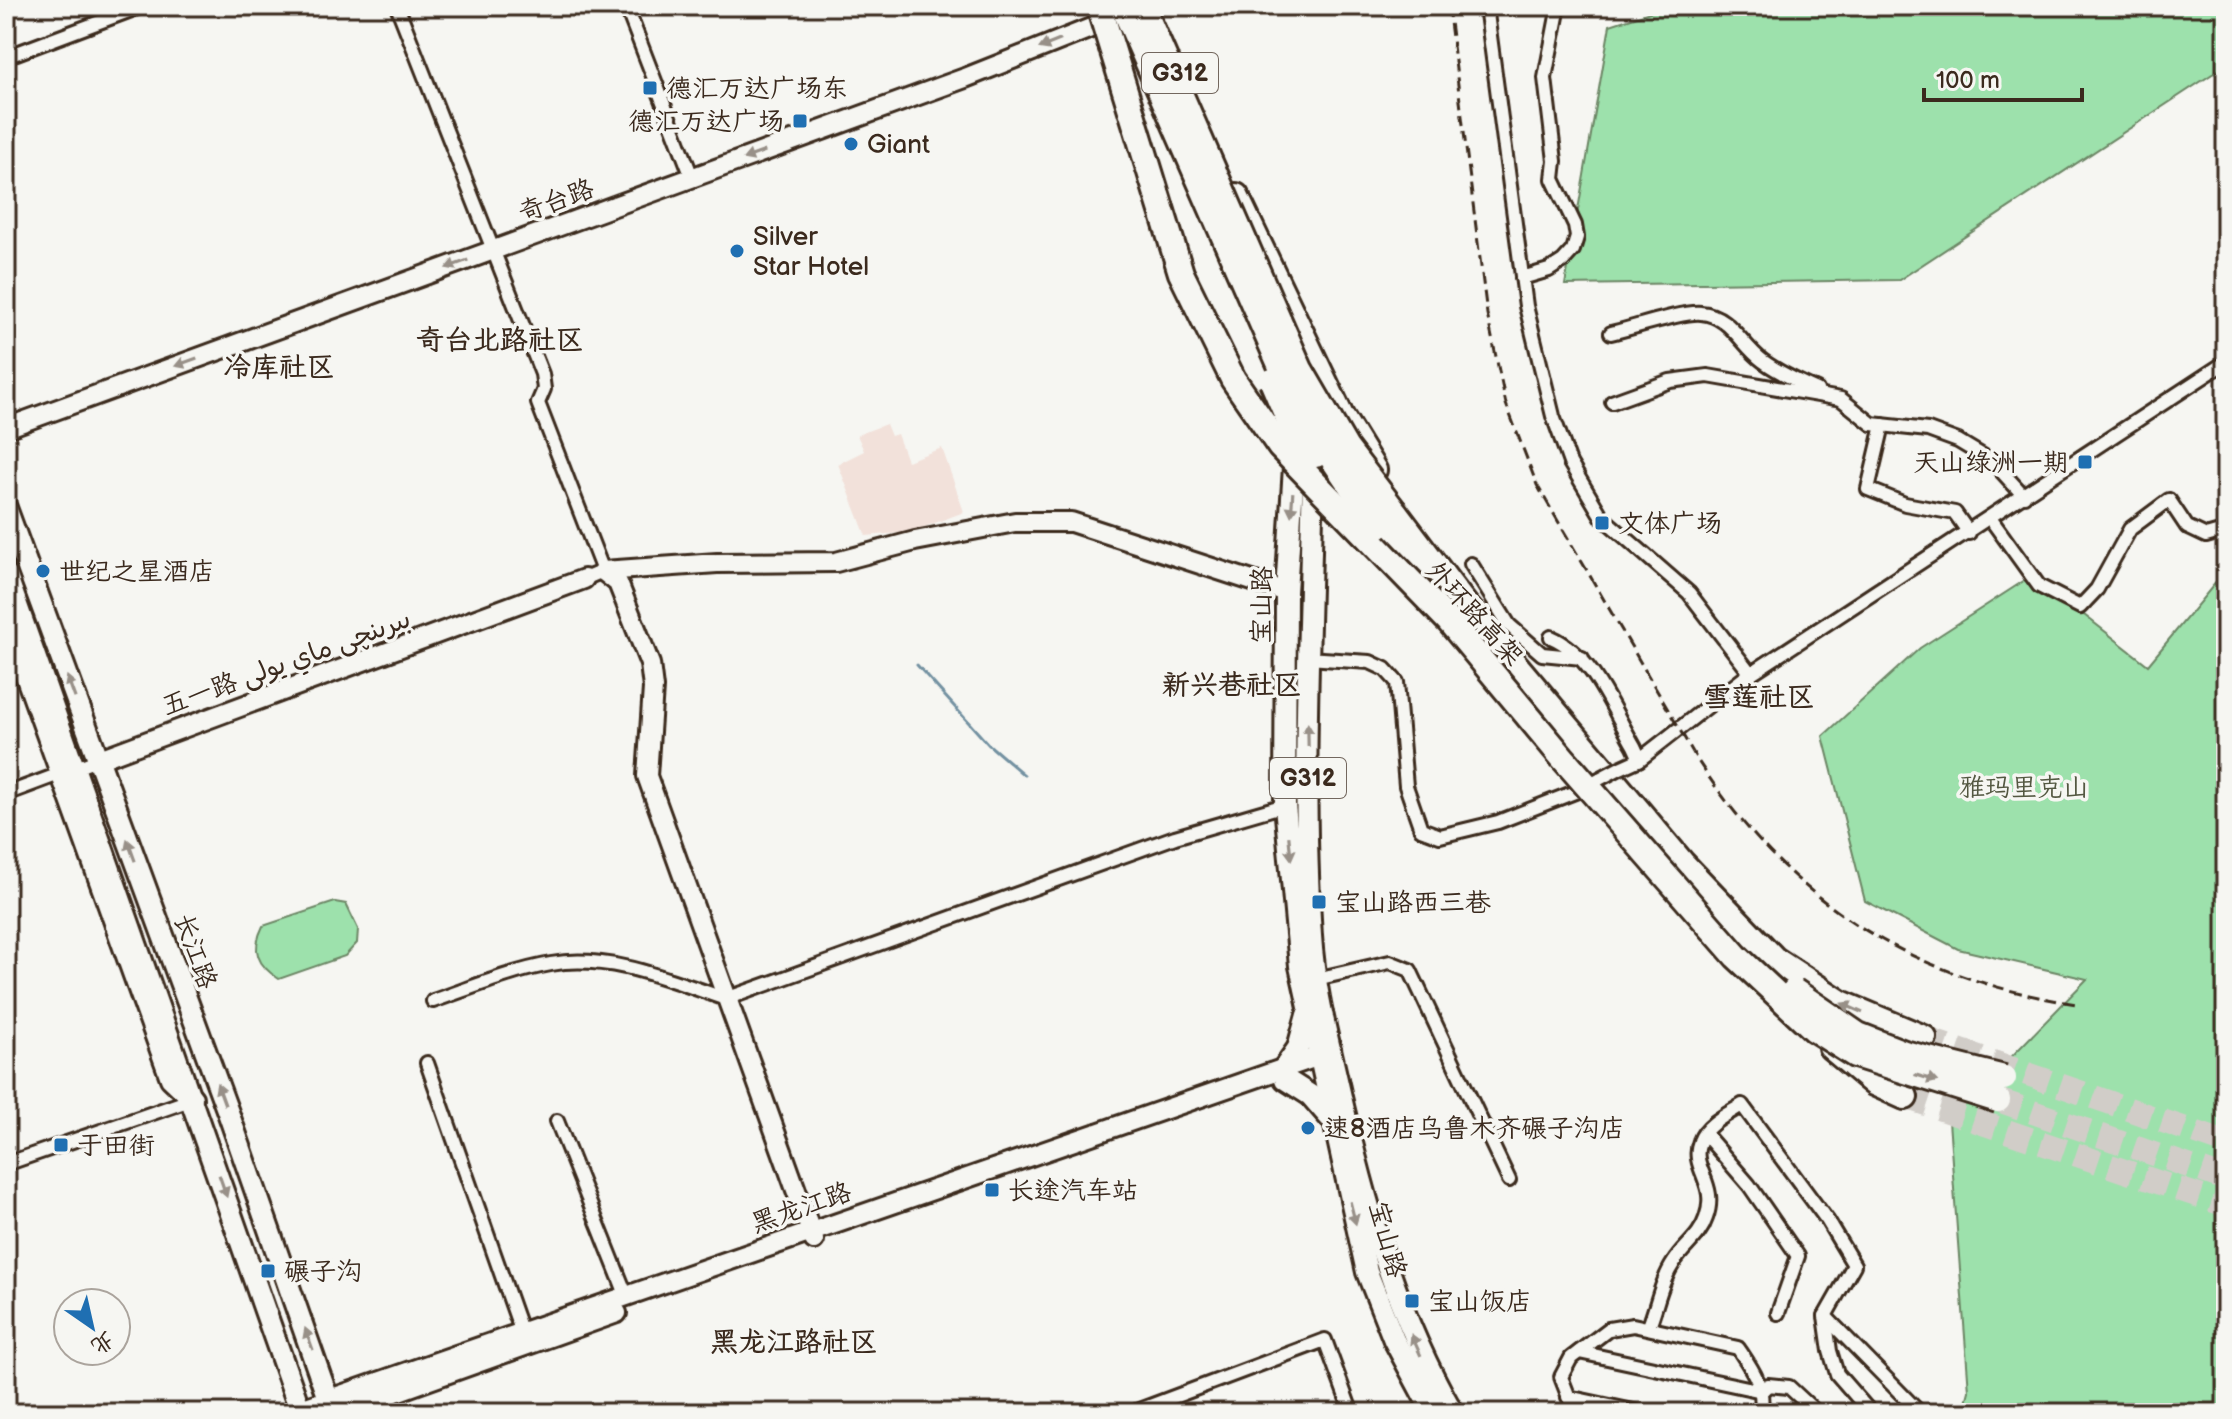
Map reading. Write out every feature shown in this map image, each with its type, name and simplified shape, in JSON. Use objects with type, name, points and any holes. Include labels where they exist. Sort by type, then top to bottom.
[{"type":"highway","name":"外环路高架","points":[[1099,6],[1181,273],[1233,379],[1280,447],[1449,621],[1562,757],[1736,956],[1814,1029],[1855,1055],[2001,1089],[1858,1035],[1782,982],[1743,945],[1565,745],[1452,608],[1283,434],[1236,367],[1184,261],[1142,130],[1123,8]]},
{"type":"highway","points":[[1123,8],[1153,102],[1290,423],[1394,523],[1672,851],[1774,959],[1841,1003],[1924,1038]]},
{"type":"highway","points":[[1123,8],[1300,369],[1451,616],[1758,974],[1810,1029],[1874,1083],[1905,1097]]},
{"type":"highway","points":[[1207,141],[1262,247],[1394,523]]},
{"type":"main road","name":"宝山路","points":[[1153,6],[1207,141],[1286,318],[1315,411],[1307,658],[1311,938],[1332,1121],[1367,1272],[1394,1340],[1433,1413]]},
{"type":"main road","name":"宝山路","points":[[1123,8],[1186,136],[1273,327],[1295,414],[1286,592],[1285,805],[1300,966],[1308,1012],[1325,1059],[1395,1297],[1421,1356],[1453,1413]]},
{"type":"main road","name":"长江路","points":[[6,508],[229,1115],[333,1409]]},
{"type":"main road","name":"长江路","points":[[6,574],[69,771],[193,1099],[297,1412]]},
{"type":"main road","points":[[6,620],[69,771]]},
{"type":"main road","points":[[1308,1012],[1298,1048],[1284,1073],[1310,1095],[1332,1121]]},
{"type":"main road","points":[[370,1413],[386,1395]]},
{"type":"street","points":[[6,57],[142,6]]},
{"type":"street","points":[[397,6],[549,389],[538,403],[603,571],[618,583],[650,664],[653,688],[647,776],[812,1236]]},
{"type":"street","points":[[626,6],[692,177]]},
{"type":"street","points":[[1486,6],[1522,278],[1553,416],[1570,463],[1602,517],[1689,593],[1751,674]]},
{"type":"street","points":[[1522,278],[1549,270],[1563,261],[1573,250],[1577,237],[1575,225],[1553,179],[1555,161],[1545,78],[1559,6]]},
{"type":"street","name":"奇台路","points":[[6,428],[965,78],[1123,8]]},
{"type":"street","points":[[1611,333],[1657,324],[1680,315],[1701,313],[1721,317],[1764,362],[1831,397]]},
{"type":"street","points":[[1307,658],[1370,662],[1385,669],[1397,682],[1406,786],[1421,829],[1440,836],[1527,814],[1639,760],[1751,674],[2226,362]]},
{"type":"street","points":[[1612,402],[1670,381],[1708,376],[1841,399],[1872,424],[1928,430],[1958,441],[1993,462],[2024,496]]},
{"type":"street","points":[[1883,425],[1868,489],[1905,504],[1955,513],[1969,533]]},
{"type":"street","points":[[1990,518],[2039,586],[2080,607],[2097,589],[2130,529],[2169,500],[2187,527],[2206,536],[2220,532],[2226,526]]},
{"type":"street","points":[[584,579],[603,571],[717,563],[836,562],[915,541],[1015,522],[1071,522],[1286,592]]},
{"type":"street","points":[[1471,564],[1509,625],[1542,654],[1582,658]]},
{"type":"street","name":"五一路 بىرىنچى ماي يولى","points":[[6,794],[584,579]]},
{"type":"street","points":[[1551,637],[1566,644],[1582,658],[1639,760]]},
{"type":"street","points":[[433,1001],[553,963],[603,964],[663,978],[726,999],[1175,837],[1285,805]]},
{"type":"street","points":[[1316,979],[1390,962],[1410,970],[1509,1180]]},
{"type":"street","name":"黑龙江路","points":[[333,1409],[522,1333],[1325,1059]]},
{"type":"street","points":[[427,1063],[522,1333]]},
{"type":"street","points":[[6,1164],[193,1099]]},
{"type":"street","points":[[1649,1326],[1674,1262],[1694,1242],[1707,1218],[1711,1190],[1699,1167],[1700,1141],[1742,1105],[1847,1248],[1854,1265],[1825,1316],[1837,1374],[1871,1413]]},
{"type":"street","points":[[557,1121],[627,1297]]},
{"type":"street","points":[[1705,1134],[1749,1185],[1798,1256],[1788,1276],[1778,1313]]},
{"type":"street","name":"黑龙江路","points":[[297,1412],[333,1409],[386,1395],[812,1236]]},
{"type":"street","points":[[1825,1316],[1920,1413]]},
{"type":"street","points":[[1575,1413],[1561,1377],[1571,1358],[1609,1329],[1649,1326],[1738,1348],[1756,1375],[1762,1391],[1761,1413]]},
{"type":"street","points":[[1131,1413],[1325,1340],[1351,1411],[1345,1413]]},
{"type":"street","points":[[1579,1352],[1762,1391]]},
{"type":"street","points":[[1762,1391],[1768,1385],[1789,1387],[1817,1413]]},
{"type":"street","points":[[1568,1397],[1643,1413]]},
{"type":"shaded area","points":[[886,424],[891,436],[897,434],[907,461],[942,448],[964,512],[911,532],[866,536],[838,464],[864,451],[857,435]]},
{"type":"green space","points":[[1668,6],[2226,6],[2226,65],[1899,280],[1565,285],[1610,25]]},
{"type":"green space","name":"雅玛里克山","points":[[2226,570],[2226,1413],[1963,1413],[1969,1391],[1949,1121],[2087,979],[1958,949],[1865,901],[1823,736],[1920,648],[2033,575],[2148,665]]},
{"type":"green space","points":[[335,902],[346,904],[358,929],[357,943],[345,956],[279,979],[266,968],[257,950],[263,926]]},
{"type":"waterway","points":[[917,665],[988,744],[1024,775]]},
{"type":"tunnel","points":[[1924,1038],[2226,1143]]},
{"type":"tunnel","points":[[1905,1097],[2226,1205]]},
{"type":"tunnel","points":[[1998,1100],[2226,1179]]},
{"type":"railway","points":[[1448,6],[1487,314],[1506,404],[1537,485],[1698,761],[1735,812],[1774,856],[1815,894],[1860,926],[1908,953],[1959,975],[2015,992],[2076,1004]]},
{"type":"place","name":"德汇万达广场东","points":[[650,88]]},
{"type":"place","name":"德汇万达广场","points":[[800,121]]},
{"type":"place","name":"Giant","points":[[851,144]]},
{"type":"place","name":"Silver Star Hotel","points":[[737,251]]},
{"type":"place","name":"天山绿洲一期","points":[[2085,462]]},
{"type":"place","name":"文体广场","points":[[1602,523]]},
{"type":"place","name":"世纪之星酒店","points":[[43,571]]},
{"type":"place","name":"宝山路西三巷","points":[[1319,902]]},
{"type":"place","name":"速8酒店乌鲁木齐碾子沟店","points":[[1308,1128]]},
{"type":"place","name":"于田街","points":[[61,1145]]},
{"type":"place","name":"长途汽车站","points":[[992,1190]]},
{"type":"place","name":"碾子沟","points":[[268,1271]]},
{"type":"place","name":"宝山饭店","points":[[1412,1301]]},
{"type":"district","name":"奇台北路社区","points":[[500,339]]},
{"type":"district","name":"冷库社区","points":[[279,366]]},
{"type":"district","name":"新兴巷社区","points":[[1232,684]]},
{"type":"district","name":"雪莲社区","points":[[1759,696]]},
{"type":"district","name":"黑龙江路社区","points":[[794,1341]]}]
